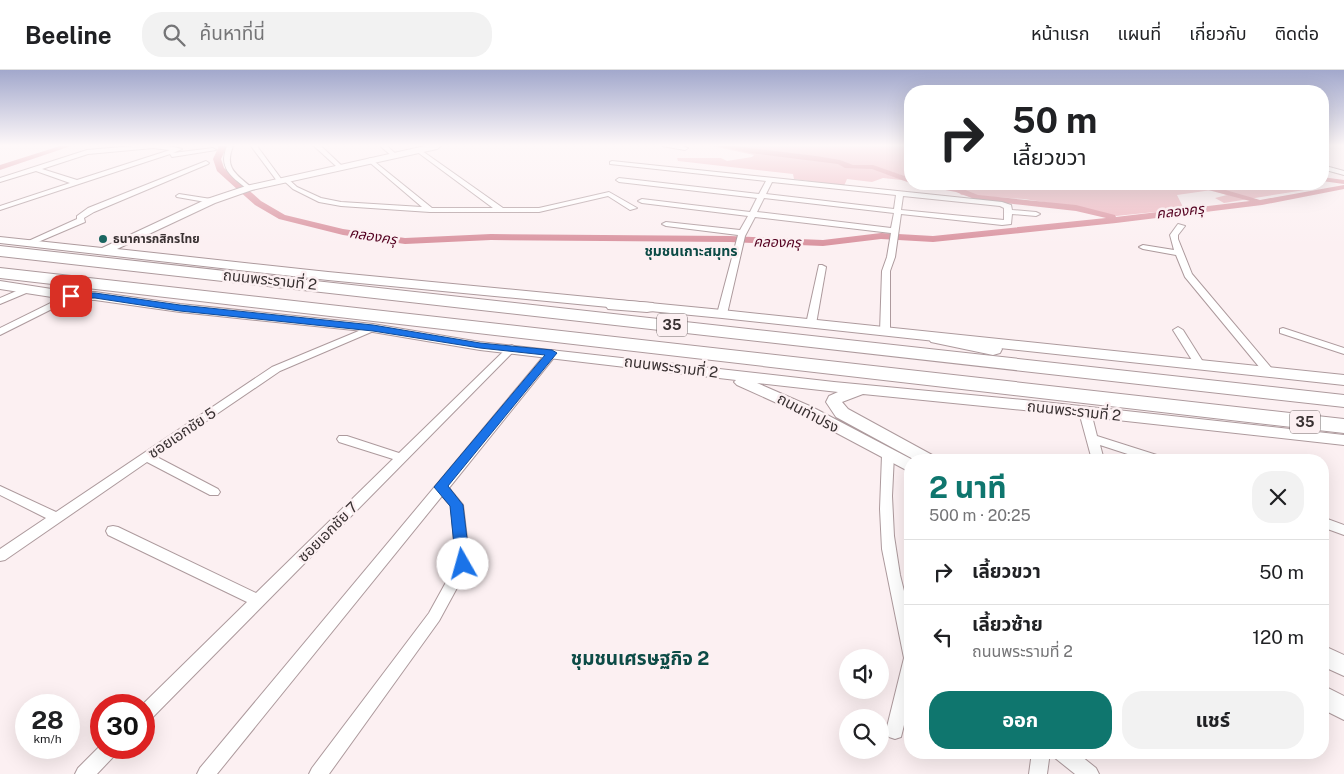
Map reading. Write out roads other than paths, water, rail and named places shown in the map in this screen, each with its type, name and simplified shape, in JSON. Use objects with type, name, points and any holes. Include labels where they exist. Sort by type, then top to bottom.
[{"type":"highway","name":"ถนนพระรามที่ 2","points":[[0,251],[1344,401]]},
{"type":"highway","name":"ถนนพระรามที่ 2","points":[[0,273],[1344,426]]},
{"type":"highway","points":[[0,281],[95,296]]},
{"type":"highway","points":[[367,291],[646,307]]},
{"type":"highway","points":[[937,338],[1029,356],[1233,389]]},
{"type":"highway","points":[[1044,407],[1220,412]]},
{"type":"main road","points":[[102,252],[211,201],[282,179]]},
{"type":"main road","name":"ถนนพระรามที่ 2","points":[[0,240],[1344,380]]},
{"type":"main road","name":"ถนนพระรามที่ 2","points":[[0,285],[71,296],[95,296],[180,308],[373,328],[480,346],[512,348],[871,391],[1044,407],[1344,440]]},
{"type":"main road","name":"ถนนท่าปรง","points":[[702,371],[766,391],[904,463]]},
{"type":"main road","name":"ถนนท่าปรง","points":[[871,391],[839,396],[834,402],[842,413],[856,422],[917,454]]},
{"type":"main road","points":[[1329,658],[1344,666]]},
{"type":"main road","points":[[1329,700],[1344,708]]},
{"type":"street","points":[[66,179],[78,183]]},
{"type":"street","points":[[2,206],[91,179]]},
{"type":"street","points":[[28,243],[82,220],[81,216],[90,210],[167,179]]},
{"type":"street","points":[[239,179],[248,188]]},
{"type":"street","points":[[282,179],[318,200],[341,204],[430,210],[539,210],[605,194],[614,195],[633,208]]},
{"type":"street","points":[[393,179],[430,210]]},
{"type":"street","points":[[458,179],[502,210]]},
{"type":"street","points":[[619,180],[1002,223],[1008,222],[1008,207],[1002,204],[759,179]]},
{"type":"street","points":[[722,314],[741,237],[770,180]]},
{"type":"street","points":[[885,332],[886,271],[891,257],[900,193]]},
{"type":"street","points":[[179,196],[211,201]]},
{"type":"street","points":[[642,201],[753,214],[893,234]]},
{"type":"street","points":[[1008,212],[1036,214]]},
{"type":"street","points":[[666,224],[741,237]]},
{"type":"street","points":[[1181,226],[1174,235],[1178,253],[1188,275],[1269,372]]},
{"type":"street","points":[[1143,247],[1178,253]]},
{"type":"street","points":[[811,324],[822,267]]},
{"type":"street","points":[[0,301],[28,289]]},
{"type":"street","points":[[0,332],[71,296]]},
{"type":"street","name":"ซอยเอกชัย 5","points":[[0,556],[276,370],[373,328]]},
{"type":"street","points":[[1178,330],[1200,364]]},
{"type":"street","points":[[1282,331],[1344,350]]},
{"type":"street","name":"ซอยเอกชัย 7","points":[[155,703],[512,348]]},
{"type":"street","points":[[206,774],[552,353]]},
{"type":"street","points":[[1085,412],[1096,454]]},
{"type":"street","points":[[1092,438],[1141,454]]},
{"type":"street","points":[[343,439],[403,458]]},
{"type":"street","points":[[888,455],[886,496],[890,554],[904,617]]},
{"type":"street","points":[[146,457],[214,492]]},
{"type":"street","points":[[318,774],[434,617],[463,564],[457,505],[441,487]]},
{"type":"street","points":[[0,490],[57,518]]},
{"type":"street","points":[[1329,525],[1344,530]]},
{"type":"street","points":[[113,531],[258,601]]},
{"type":"street","points":[[895,731],[904,690]]},
{"type":"street","points":[[84,774],[99,759]]},
{"type":"street","points":[[1038,774],[1041,759]]},
{"type":"street","points":[[1070,759],[1090,774]]},
{"type":"waterway","name":"คลองครุ","points":[[231,179],[258,203],[282,217],[343,232],[405,241],[491,237],[730,239],[823,243],[881,236],[933,239],[1116,220],[1262,202],[1328,190]]},
{"type":"waterway","points":[[1329,180],[1344,182]]},
{"type":"waterway","name":"คลองครุ","points":[[1329,190],[1344,187]]},
{"type":"waterway","points":[[958,190],[977,197],[1076,208],[1112,217]]},
{"type":"waterway","points":[[1218,190],[1256,200]]},
{"type":"place","name":"ธนาคารกสิกรไทย","points":[[103,239]]},
{"type":"district","name":"ชุมชนเกาะสมุทร","points":[[691,251]]},
{"type":"district","name":"ชุมชนเศรษฐกิจ 2","points":[[640,658]]}]
